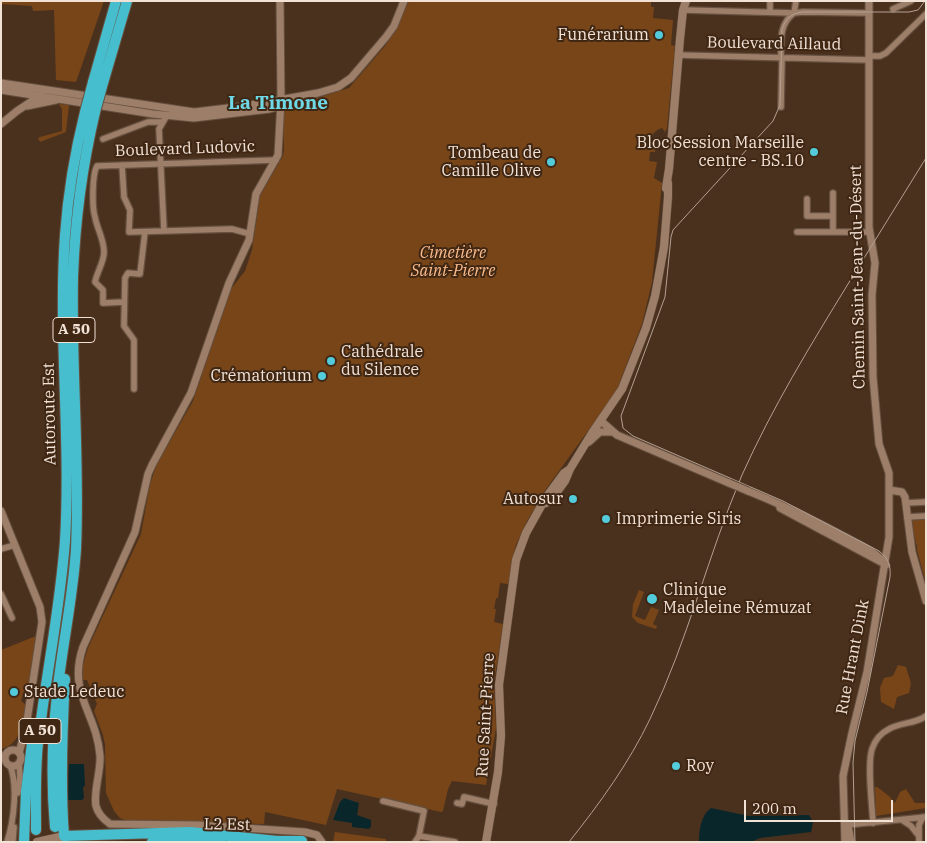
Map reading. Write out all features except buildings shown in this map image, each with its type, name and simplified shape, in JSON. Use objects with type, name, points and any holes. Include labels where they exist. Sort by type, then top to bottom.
[{"type":"highway","name":"Autoroute Est","points":[[36,830],[38,744],[65,540],[63,276],[65,235],[72,174],[98,83],[116,1]]},
{"type":"highway","name":"Autoroute Est","points":[[98,83],[127,1]]},
{"type":"highway","name":"Autoroute Est","points":[[55,827],[53,807],[54,738],[57,695],[75,564],[77,507],[73,278],[75,237],[90,112]]},
{"type":"highway","points":[[71,595],[61,757],[61,797],[65,839],[190,832],[277,841]]},
{"type":"highway","points":[[14,841],[24,818],[30,753],[54,633]]},
{"type":"highway","name":"L2 Est","points":[[152,842],[173,839],[302,841]]},
{"type":"main road","name":"Rue Saint-Pierre","points":[[486,842],[494,804],[501,745],[499,685],[516,560],[526,533],[541,506],[564,473],[570,469],[592,434],[603,422],[619,394],[627,378],[651,313],[664,240],[678,55],[683,10],[686,1]]},
{"type":"main road","points":[[36,842],[65,839]]},
{"type":"street","points":[[280,1],[280,149],[276,160],[256,194],[246,248],[229,283],[191,393],[148,474],[135,532],[79,657],[77,670],[80,696],[94,727],[100,755],[97,809],[110,824],[198,825],[305,832],[317,834],[322,842]]},
{"type":"street","points":[[1,83],[153,114],[170,112],[216,113],[281,103],[338,88],[351,78],[394,26],[404,1]]},
{"type":"street","points":[[770,1],[770,12]]},
{"type":"street","points":[[781,108],[783,26],[786,20],[794,13],[796,1]]},
{"type":"street","name":"Chemin Saint-Jean-du-Désert","points":[[869,1],[870,232],[874,263],[872,377],[879,444],[888,466],[890,537],[886,565]]},
{"type":"street","points":[[893,10],[911,1]]},
{"type":"street","points":[[683,10],[869,13]]},
{"type":"street","points":[[869,58],[886,53],[926,14]]},
{"type":"street","name":"Boulevard Aillaud","points":[[678,55],[869,58]]},
{"type":"street","points":[[1,90],[40,96],[59,96],[170,112]]},
{"type":"street","points":[[1,124],[40,96]]},
{"type":"street","points":[[24,107],[59,96]]},
{"type":"street","points":[[164,231],[159,129],[170,112]]},
{"type":"street","points":[[153,114],[154,122],[159,129]]},
{"type":"street","points":[[103,139],[148,122],[162,122]]},
{"type":"street","name":"Boulevard Ludovic","points":[[124,302],[103,302],[103,290],[94,282],[103,261],[104,251],[94,216],[96,168],[98,166],[276,160]]},
{"type":"street","points":[[122,165],[124,197],[130,210],[129,232],[232,229],[250,234]]},
{"type":"street","points":[[833,193],[833,232]]},
{"type":"street","points":[[807,199],[807,216],[833,216]]},
{"type":"street","points":[[134,389],[135,343],[132,334],[124,326],[125,276],[128,273],[139,274],[141,272],[145,232]]},
{"type":"street","points":[[798,232],[870,232]]},
{"type":"street","points":[[603,422],[613,432],[761,496],[807,524],[886,565]]},
{"type":"street","points":[[586,444],[600,432],[613,432]]},
{"type":"street","points":[[888,490],[902,492],[905,497],[912,552],[926,601]]},
{"type":"street","points":[[889,499],[894,496],[900,496],[906,503]]},
{"type":"street","points":[[906,503],[926,502]]},
{"type":"street","points":[[1,511],[40,606],[42,622],[19,753],[20,776],[14,841]]},
{"type":"street","points":[[907,517],[926,516]]},
{"type":"street","points":[[1,549],[15,545]]},
{"type":"street","name":"Rue Hrant Dink","points":[[846,825],[844,776],[847,755],[867,672],[873,626],[886,565]]},
{"type":"street","points":[[1,594],[12,618]]},
{"type":"street","points":[[873,823],[870,758],[874,744],[879,736],[888,729],[917,721],[926,716]]},
{"type":"street","points":[[6,757],[24,732]]},
{"type":"street","points":[[6,757],[15,750],[19,753]]},
{"type":"street","points":[[6,757],[14,775],[15,790],[10,831],[14,841]]},
{"type":"street","points":[[6,757],[13,765],[19,762]]},
{"type":"street","points":[[457,803],[462,804],[464,795],[494,804]]},
{"type":"street","points":[[384,801],[424,811],[417,839],[455,842]]},
{"type":"street","points":[[846,825],[925,817]]},
{"type":"street","points":[[919,839],[919,825],[925,817]]},
{"type":"street","points":[[902,820],[911,826],[919,839]]},
{"type":"street","points":[[845,842],[846,825]]},
{"type":"street","points":[[846,825],[851,842]]},
{"type":"green space","points":[[1,1],[104,1],[76,82],[56,80],[54,10],[33,11],[32,6],[1,4]]},
{"type":"green space","name":"Cimetière Saint-Pierre","points":[[409,1],[651,1],[651,7],[654,7],[653,18],[673,20],[671,45],[675,46],[667,128],[665,132],[662,128],[656,131],[652,135],[651,140],[656,140],[655,152],[650,152],[649,161],[657,162],[654,178],[662,183],[652,282],[642,324],[616,392],[546,489],[527,521],[516,545],[508,584],[500,583],[494,609],[496,609],[494,622],[503,624],[494,683],[496,728],[486,785],[452,781],[448,789],[443,811],[441,812],[337,789],[326,825],[265,812],[264,824],[130,822],[120,818],[114,811],[106,793],[105,745],[94,711],[97,704],[87,680],[82,680],[83,665],[88,648],[141,534],[150,484],[157,464],[193,401],[231,289],[245,271],[252,250],[260,195],[283,156],[283,112],[285,108],[349,88],[385,46],[396,30]]},
{"type":"green space","points":[[59,104],[69,105],[66,132],[40,142],[38,138],[40,137],[62,131],[62,109]]},
{"type":"green space","points":[[913,518],[926,518],[926,583],[917,550]]},
{"type":"green space","points":[[639,590],[644,592],[635,616],[645,620],[651,607],[659,610],[653,624],[657,626],[656,629],[638,623],[632,617],[633,604]]},
{"type":"green space","name":"Stade Ledeuc","points":[[36,636],[29,690],[23,694],[21,701],[26,705],[22,726],[13,743],[1,749],[1,650]]},
{"type":"green space","points":[[898,665],[906,667],[911,683],[909,693],[897,697],[894,709],[881,702],[880,688],[884,678],[893,676]]},
{"type":"green space","points":[[875,787],[889,796],[895,803],[900,792],[906,789],[915,803],[926,803],[926,808],[876,816]]},
{"type":"green space","points":[[335,832],[386,839],[386,842],[333,842]]},
{"type":"water","points":[[69,764],[84,764],[85,786],[83,787],[84,798],[82,800],[68,800]]},
{"type":"water","points":[[344,798],[359,803],[357,815],[371,820],[369,829],[352,827],[352,823],[333,820],[340,802]]},
{"type":"water","points":[[711,808],[749,816],[809,815],[813,822],[811,832],[760,838],[751,842],[699,842],[703,819]]},
{"type":"tram line","points":[[855,842],[853,763],[855,741],[867,692],[890,577],[887,559],[879,551],[783,501],[633,436],[623,428],[621,416],[665,297],[673,230],[773,121],[780,105],[782,30],[787,20],[792,15],[803,12],[909,12],[918,10],[925,1]]},
{"type":"railway","points":[[569,842],[613,782],[633,751],[650,719],[676,659],[730,505],[742,475],[766,426],[820,331],[926,158]]},
{"type":"place","name":"Funérarium","points":[[659,35]]},
{"type":"place","name":"Bloc Session Marseille centre - BS.10","points":[[814,152]]},
{"type":"place","name":"Tombeau de Camille Olive","points":[[551,162]]},
{"type":"place","name":"Cathédrale du Silence","points":[[331,361]]},
{"type":"place","name":"Crématorium","points":[[322,376]]},
{"type":"place","name":"Autosur","points":[[573,499]]},
{"type":"place","name":"Imprimerie Siris","points":[[606,519]]},
{"type":"place","name":"Clinique Madeleine Rémuzat","points":[[652,599]]},
{"type":"place","name":"Stade Ledeuc","points":[[14,692]]},
{"type":"place","name":"Roy","points":[[676,766]]},
{"type":"district","name":"La Timone","points":[[278,104]]}]
